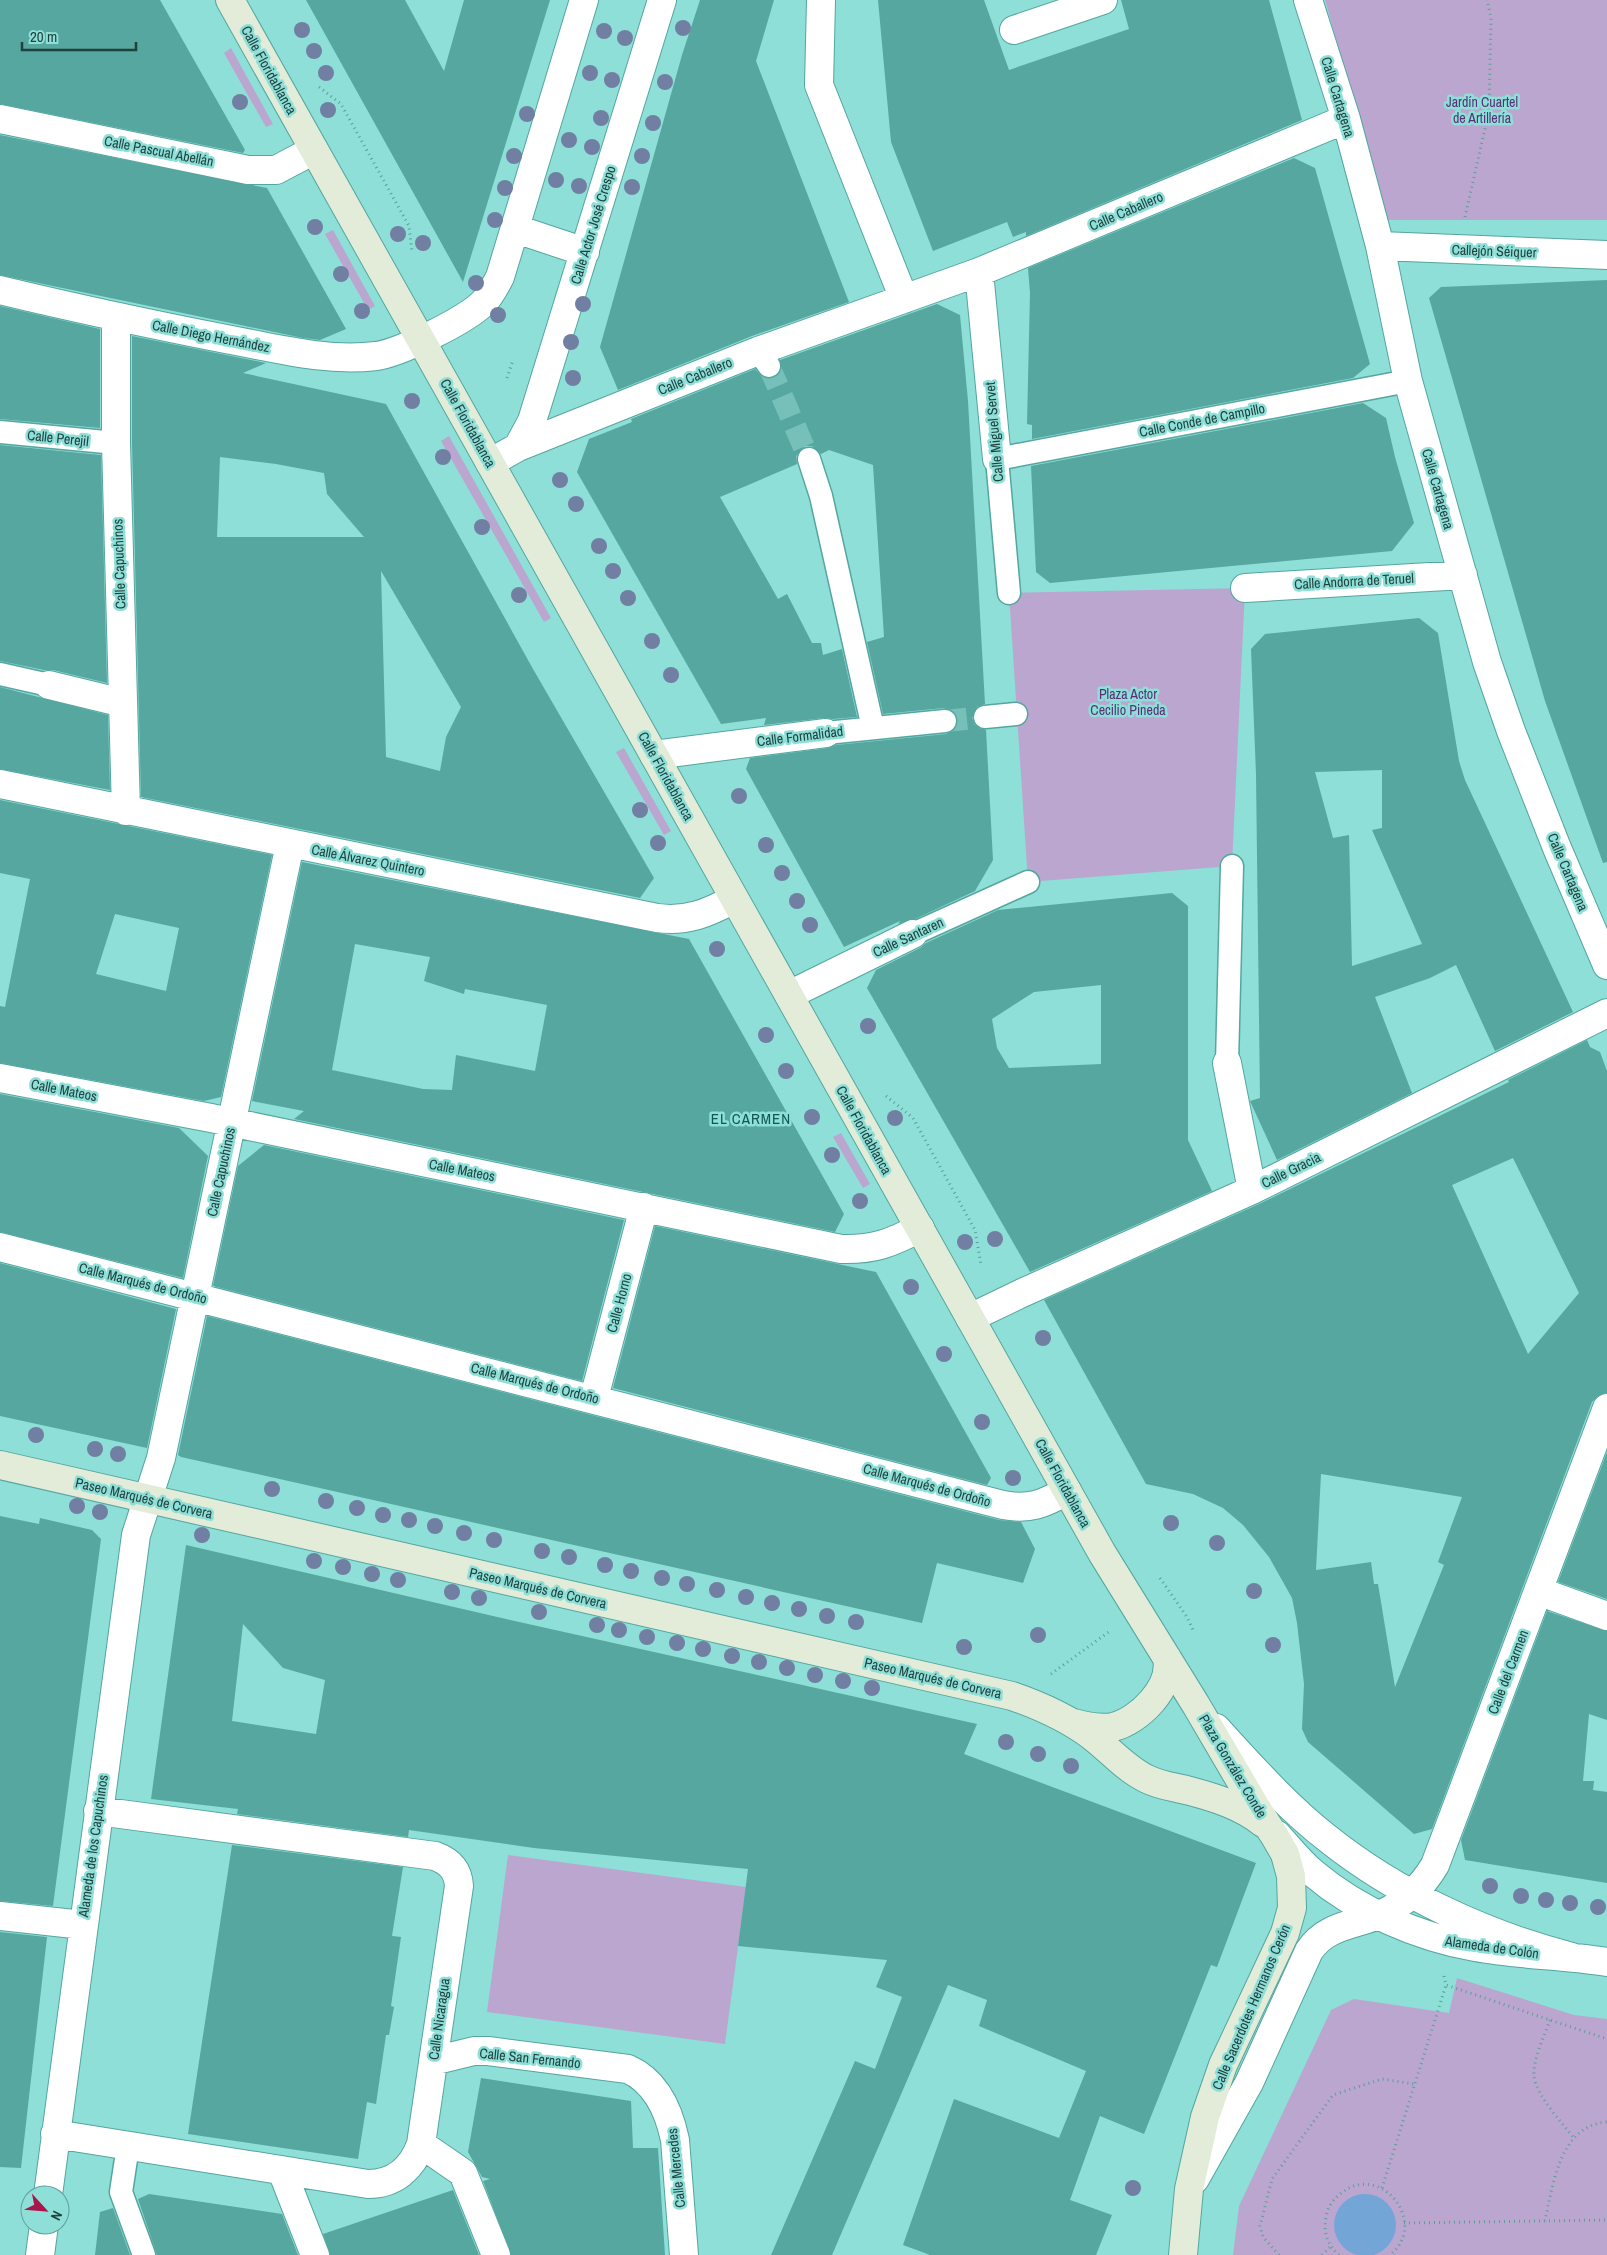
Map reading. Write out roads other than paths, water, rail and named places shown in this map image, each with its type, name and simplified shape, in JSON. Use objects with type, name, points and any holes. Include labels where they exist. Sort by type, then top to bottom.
[{"type":"main road","name":"Calle Floridablanca","points":[[230,0],[1102,1553]]},
{"type":"main road","name":"Paseo Marqués de Corvera","points":[[0,1465],[1012,1696],[1038,1705],[1072,1723]]},
{"type":"main road","name":"Plaza González Conde","points":[[1102,1553],[1196,1705],[1250,1799],[1269,1826]]},
{"type":"main road","points":[[1072,1723],[1093,1728],[1111,1727],[1137,1715],[1160,1689],[1168,1671],[1167,1658]]},
{"type":"main road","name":"Plaza González Conde","points":[[1072,1723],[1094,1738],[1126,1767],[1148,1780],[1170,1788],[1206,1796],[1237,1806],[1269,1826]]},
{"type":"main road","name":"Calle Sacerdotes Hermanos Cerón","points":[[1183,2255],[1189,2189],[1203,2124],[1219,2077],[1282,1942],[1292,1908],[1292,1884],[1287,1860],[1269,1826]]},
{"type":"street","points":[[421,340],[483,303],[500,277],[584,0]]},
{"type":"street","name":"Calle Actor José Crespo","points":[[518,447],[532,421],[662,0]]},
{"type":"street","points":[[821,0],[819,85],[904,299]]},
{"type":"street","points":[[1014,30],[1102,0]]},
{"type":"street","name":"Calle Cartagena","points":[[1308,0],[1346,119],[1380,246],[1408,381],[1487,662],[1511,731],[1557,848],[1607,965]]},
{"type":"street","name":"Calle Pascual Abellán","points":[[0,119],[248,170],[276,170],[314,150]]},
{"type":"street","name":"Calle Caballero","points":[[490,463],[518,447],[764,359],[904,299],[979,272],[1346,119]]},
{"type":"street","points":[[516,229],[585,252]]},
{"type":"street","name":"Callejón Séiquer","points":[[1380,246],[1607,254]]},
{"type":"street","name":"Calle Miguel Servet","points":[[979,272],[1009,592]]},
{"type":"street","name":"Calle Diego Hernández","points":[[0,290],[116,317],[309,355],[353,358],[388,354],[421,340]]},
{"type":"street","name":"Calle Capuchinos","points":[[116,317],[116,443],[126,811]]},
{"type":"street","name":"Calle Conde de Campillo","points":[[997,459],[1408,381]]},
{"type":"street","name":"Calle Perejil","points":[[0,432],[116,443]]},
{"type":"street","points":[[809,458],[821,496],[874,728]]},
{"type":"street","name":"Calle Andorra de Teruel","points":[[1245,588],[1463,575]]},
{"type":"street","points":[[0,674],[124,703]]},
{"type":"street","points":[[985,716],[1016,714]]},
{"type":"street","name":"Calle Formalidad","points":[[654,755],[826,733],[945,721]]},
{"type":"street","name":"Calle Álvarez Quintero","points":[[0,784],[671,920],[701,915],[734,899]]},
{"type":"street","name":"Calle Capuchinos","points":[[148,1499],[161,1458],[290,844]]},
{"type":"street","points":[[1232,866],[1227,1063],[1252,1190]]},
{"type":"street","name":"Calle Santaren","points":[[789,996],[913,934],[1028,882]]},
{"type":"street","name":"Calle Gracia","points":[[970,1318],[1252,1190],[1607,1013]]},
{"type":"street","name":"Calle Mateos","points":[[0,1078],[232,1123],[841,1249],[875,1248],[889,1244],[920,1228]]},
{"type":"street","name":"Calle Horno","points":[[594,1398],[644,1207]]},
{"type":"street","name":"Calle Marqués de Ordoño","points":[[0,1247],[594,1398],[1003,1505],[1021,1508],[1034,1506],[1067,1491]]},
{"type":"street","name":"Calle del Carmen","points":[[1379,1914],[1414,1893],[1439,1858],[1607,1408]]},
{"type":"street","name":"Alameda de los Capuchinos","points":[[49,2185],[136,1535],[148,1499]]},
{"type":"street","points":[[1538,1592],[1607,1616]]},
{"type":"street","name":"Plaza González Conde","points":[[1196,1705],[1287,1803]]},
{"type":"street","name":"Alameda de Colón","points":[[1287,1803],[1343,1850],[1414,1893],[1509,1937],[1572,1957]]},
{"type":"street","name":"Calle Nicaragua","points":[[55,2134],[282,2171],[378,2184],[399,2176],[417,2156],[421,2144],[459,1886],[458,1875],[444,1860],[425,1855],[98,1811]]},
{"type":"street","name":"Alameda de Colón","points":[[1269,1826],[1313,1873],[1351,1900],[1414,1931],[1452,1943],[1607,1962]]},
{"type":"street","name":"Calle Sacerdotes Hermanos Cerón","points":[[1189,2189],[1249,2083],[1312,1946],[1320,1937],[1335,1929],[1379,1914]]},
{"type":"street","points":[[0,1916],[83,1925]]},
{"type":"street","name":"Calle San Fernando","points":[[433,2061],[474,2051],[488,2051],[628,2069]]},
{"type":"street","name":"Calle Mercedes","points":[[628,2069],[642,2075],[654,2089],[666,2106],[672,2123],[684,2255]]},
{"type":"street","points":[[421,2144],[463,2173],[496,2255]]},
{"type":"street","points":[[128,2146],[121,2192],[144,2255]]},
{"type":"street","points":[[282,2171],[316,2255]]},
{"type":"street","points":[[40,2255],[43,2235]]},
{"type":"water","points":[[1365,2194],[1377,2196],[1387,2203],[1394,2213],[1396,2225],[1394,2237],[1387,2247],[1377,2254],[1365,2256],[1353,2254],[1343,2247],[1336,2237],[1334,2225],[1336,2213],[1343,2203],[1353,2196]]},
{"type":"tunnel","points":[[769,366],[809,459]]},
{"type":"tunnel","points":[[945,721],[985,717]]},
{"type":"district","name":"EL CARMEN","points":[[751,1118]]},
{"type":"park label","name":"Jardín Cuartel de Artillería","points":[[1482,110]]},
{"type":"park label","name":"Plaza Actor Cecilio Pineda","points":[[1128,702]]}]
